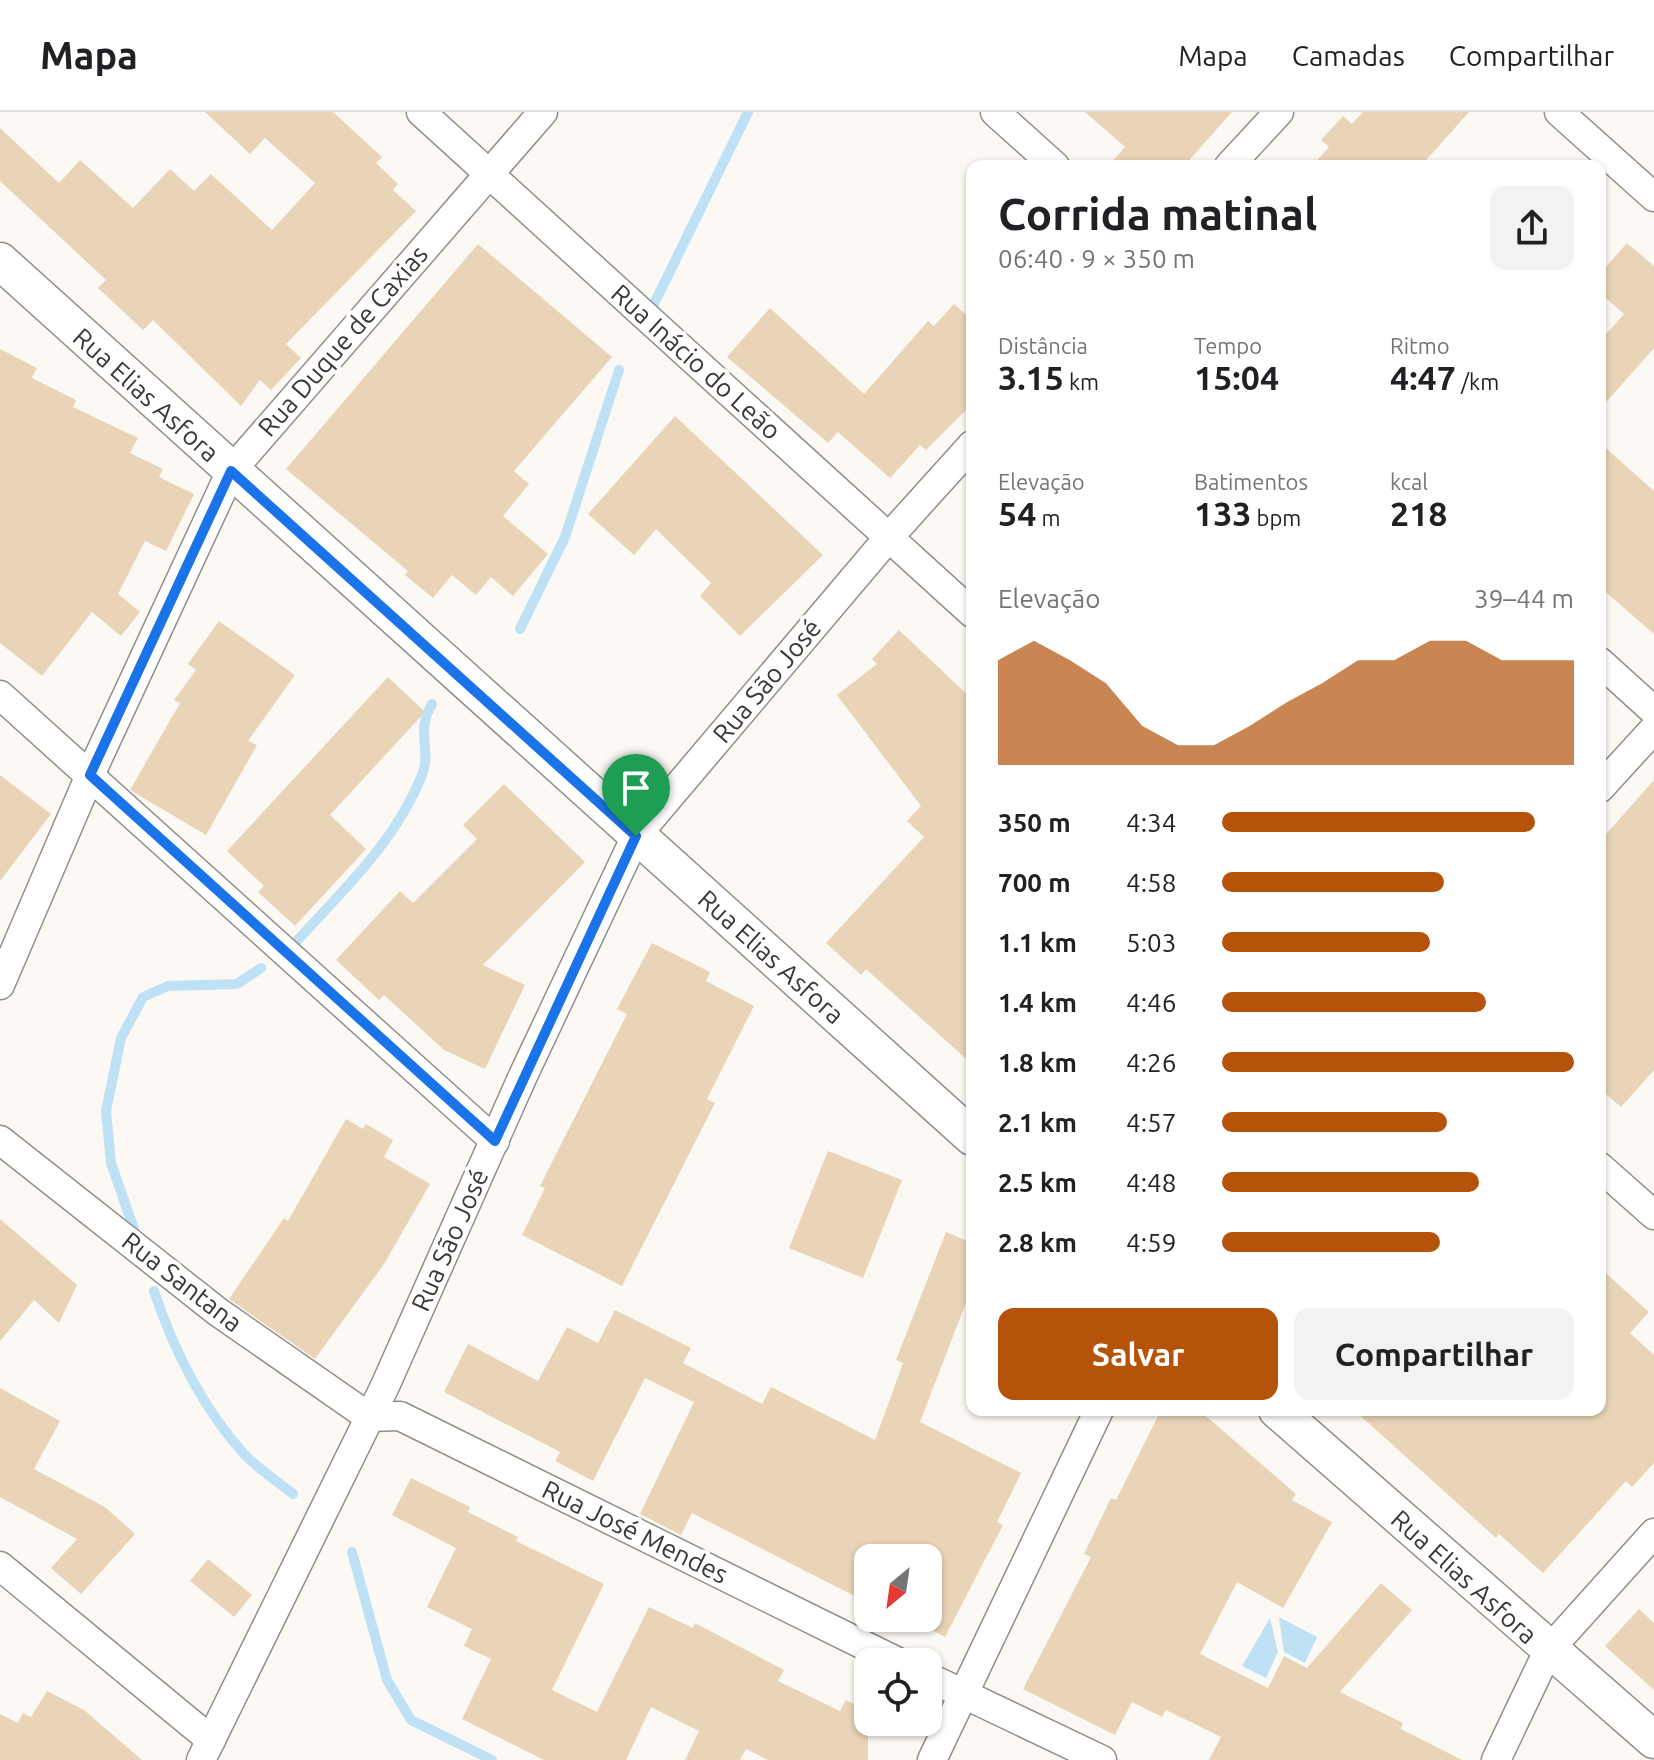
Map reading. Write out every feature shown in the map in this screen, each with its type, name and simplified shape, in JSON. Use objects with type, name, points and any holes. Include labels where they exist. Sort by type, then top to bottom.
[{"type":"street","name":"Rua Inácio do Leão","points":[[421,112],[966,608]]},
{"type":"street","name":"Rua Duque de Caxias","points":[[0,985],[90,775],[231,471],[543,112]]},
{"type":"street","points":[[995,112],[1048,160]]},
{"type":"street","points":[[1235,160],[1279,112]]},
{"type":"street","points":[[1559,112],[1654,197]]},
{"type":"street","name":"Rua Elias Asfora","points":[[0,261],[966,1132]]},
{"type":"street","name":"Rua São José","points":[[206,1750],[369,1417],[636,836],[889,537],[966,452]]},
{"type":"street","points":[[1606,667],[1654,711]]},
{"type":"street","points":[[0,695],[495,1141]]},
{"type":"street","points":[[1606,781],[1654,729]]},
{"type":"street","name":"Rua Santana","points":[[0,1140],[218,1312],[369,1417]]},
{"type":"street","points":[[1606,1172],[1654,1215]]},
{"type":"street","name":"Rua José Mendes","points":[[369,1417],[400,1416],[870,1648]]},
{"type":"street","points":[[932,1760],[1096,1416]]},
{"type":"street","name":"Rua Elias Asfora","points":[[1284,1416],[1548,1651],[1654,1740]]},
{"type":"street","points":[[1496,1760],[1548,1651],[1654,1533]]},
{"type":"street","points":[[0,1566],[206,1750]]},
{"type":"street","points":[[942,1684],[1102,1760]]},
{"type":"water","points":[[1279,1617],[1317,1637],[1305,1663],[1284,1652]]},
{"type":"water","points":[[1270,1618],[1278,1652],[1266,1678],[1242,1666]]},
{"type":"building","points":[[205,112],[333,112],[382,157],[376,163],[398,184],[393,190],[416,211],[286,344],[301,358],[271,390],[260,380],[241,406],[153,320],[143,330],[98,288],[106,280],[0,181],[0,128],[59,183],[80,160],[133,208],[170,169],[194,191],[211,174],[272,230],[315,183],[265,138],[250,154]]},
{"type":"building","points":[[1085,112],[1232,112],[1189,160],[1113,160],[1125,147]]},
{"type":"building","points":[[1363,112],[1469,112],[1426,160],[1317,160],[1329,147],[1321,140],[1343,116],[1352,124]]},
{"type":"building","points":[[1627,243],[1654,266],[1654,348],[1606,402],[1606,334],[1624,314],[1606,298],[1606,267]]},
{"type":"building","points":[[478,244],[612,357],[514,471],[529,484],[503,516],[548,554],[513,596],[491,577],[476,595],[452,575],[433,598],[405,575],[408,571],[286,469]]},
{"type":"building","points":[[954,304],[966,315],[966,410],[926,450],[920,445],[890,478],[838,432],[828,443],[727,357],[770,308],[864,394],[928,321],[934,326]]},
{"type":"building","points":[[0,349],[37,368],[32,378],[76,400],[73,407],[138,438],[130,453],[163,469],[159,477],[194,494],[166,551],[145,541],[118,594],[140,612],[121,636],[92,612],[42,676],[0,643]]},
{"type":"building","points":[[675,416],[823,555],[740,636],[700,596],[711,583],[656,529],[634,555],[588,514]]},
{"type":"building","points":[[1606,448],[1654,491],[1654,634],[1606,592]]},
{"type":"building","points":[[219,621],[295,675],[248,741],[257,745],[206,835],[130,790],[180,703],[174,700],[196,670],[188,664]]},
{"type":"building","points":[[899,630],[966,693],[966,1059],[866,969],[861,975],[826,943],[924,837],[907,821],[921,806],[837,695],[877,664],[872,659]]},
{"type":"building","points":[[388,677],[425,712],[330,815],[366,849],[295,926],[258,892],[264,886],[227,851]]},
{"type":"building","points":[[0,775],[51,814],[0,881]]},
{"type":"building","points":[[1654,780],[1654,1070],[1621,1107],[1606,1094],[1606,834]]},
{"type":"building","points":[[504,784],[585,862],[483,965],[525,985],[485,1069],[444,1050],[384,995],[379,1000],[336,960],[400,891],[413,903],[477,839],[463,825]]},
{"type":"building","points":[[652,943],[710,972],[706,981],[754,1006],[707,1099],[715,1103],[622,1286],[522,1235],[545,1188],[540,1186],[627,1014],[617,1009]]},
{"type":"building","points":[[346,1119],[363,1129],[366,1124],[393,1140],[384,1157],[430,1184],[384,1264],[315,1359],[229,1299],[284,1218],[288,1221]]},
{"type":"building","points":[[828,1151],[902,1180],[863,1278],[789,1248]]},
{"type":"building","points":[[0,1219],[77,1285],[59,1323],[34,1300],[0,1341]]},
{"type":"building","points":[[946,1232],[966,1240],[966,1303],[920,1422],[1021,1473],[997,1522],[1003,1525],[945,1637],[936,1632],[942,1632],[942,1544],[854,1544],[854,1596],[692,1513],[681,1535],[640,1514],[694,1402],[645,1378],[593,1481],[555,1461],[560,1452],[444,1392],[468,1344],[538,1381],[567,1327],[598,1343],[615,1310],[691,1348],[683,1363],[762,1404],[771,1387],[875,1440],[903,1363],[896,1360]]},
{"type":"building","points":[[1606,1273],[1649,1312],[1630,1333],[1654,1355],[1654,1463],[1632,1487],[1626,1481],[1543,1573],[1499,1534],[1496,1538],[1361,1416],[1606,1416]]},
{"type":"building","points":[[0,1388],[60,1421],[34,1469],[105,1507],[135,1534],[81,1594],[51,1568],[77,1539],[0,1497]]},
{"type":"building","points":[[1158,1416],[1207,1417],[1296,1494],[1292,1500],[1332,1522],[1283,1608],[1237,1582],[1200,1654],[1268,1688],[1284,1656],[1307,1668],[1381,1583],[1412,1610],[1340,1692],[1403,1723],[1401,1729],[1462,1760],[1209,1760],[1221,1737],[1166,1710],[1162,1717],[1132,1702],[1115,1735],[1023,1689],[1091,1557],[1084,1554],[1111,1498],[1116,1500]]},
{"type":"building","points":[[411,1478],[470,1507],[468,1512],[518,1537],[516,1541],[604,1584],[552,1690],[597,1712],[649,1607],[693,1628],[695,1623],[784,1670],[778,1681],[840,1711],[846,1700],[854,1704],[854,1736],[868,1736],[868,1760],[768,1760],[746,1749],[740,1760],[685,1760],[699,1731],[651,1707],[626,1760],[544,1760],[462,1719],[491,1659],[464,1646],[472,1629],[427,1607],[456,1548],[392,1515]]},
{"type":"building","points":[[208,1559],[252,1595],[234,1617],[190,1581]]},
{"type":"building","points":[[1639,1609],[1654,1623],[1654,1690],[1605,1646]]},
{"type":"building","points":[[47,1691],[84,1710],[142,1760],[0,1760],[0,1714],[18,1723],[23,1713],[31,1717]]},
{"type":"waterway","points":[[652,308],[748,112]]},
{"type":"waterway","points":[[520,629],[565,537],[619,370]]},
{"type":"waterway","points":[[293,945],[365,866],[411,800],[425,765],[424,732],[432,704]]},
{"type":"waterway","points":[[135,1232],[111,1163],[106,1111],[121,1038],[143,997],[168,986],[237,984],[261,968]]},
{"type":"waterway","points":[[154,1291],[180,1357],[215,1417],[249,1459],[293,1494]]},
{"type":"waterway","points":[[352,1552],[387,1680],[411,1720],[492,1760]]},
{"type":"route","points":[[231,471],[636,836],[495,1141],[484,1135],[90,775],[231,471]]}]
